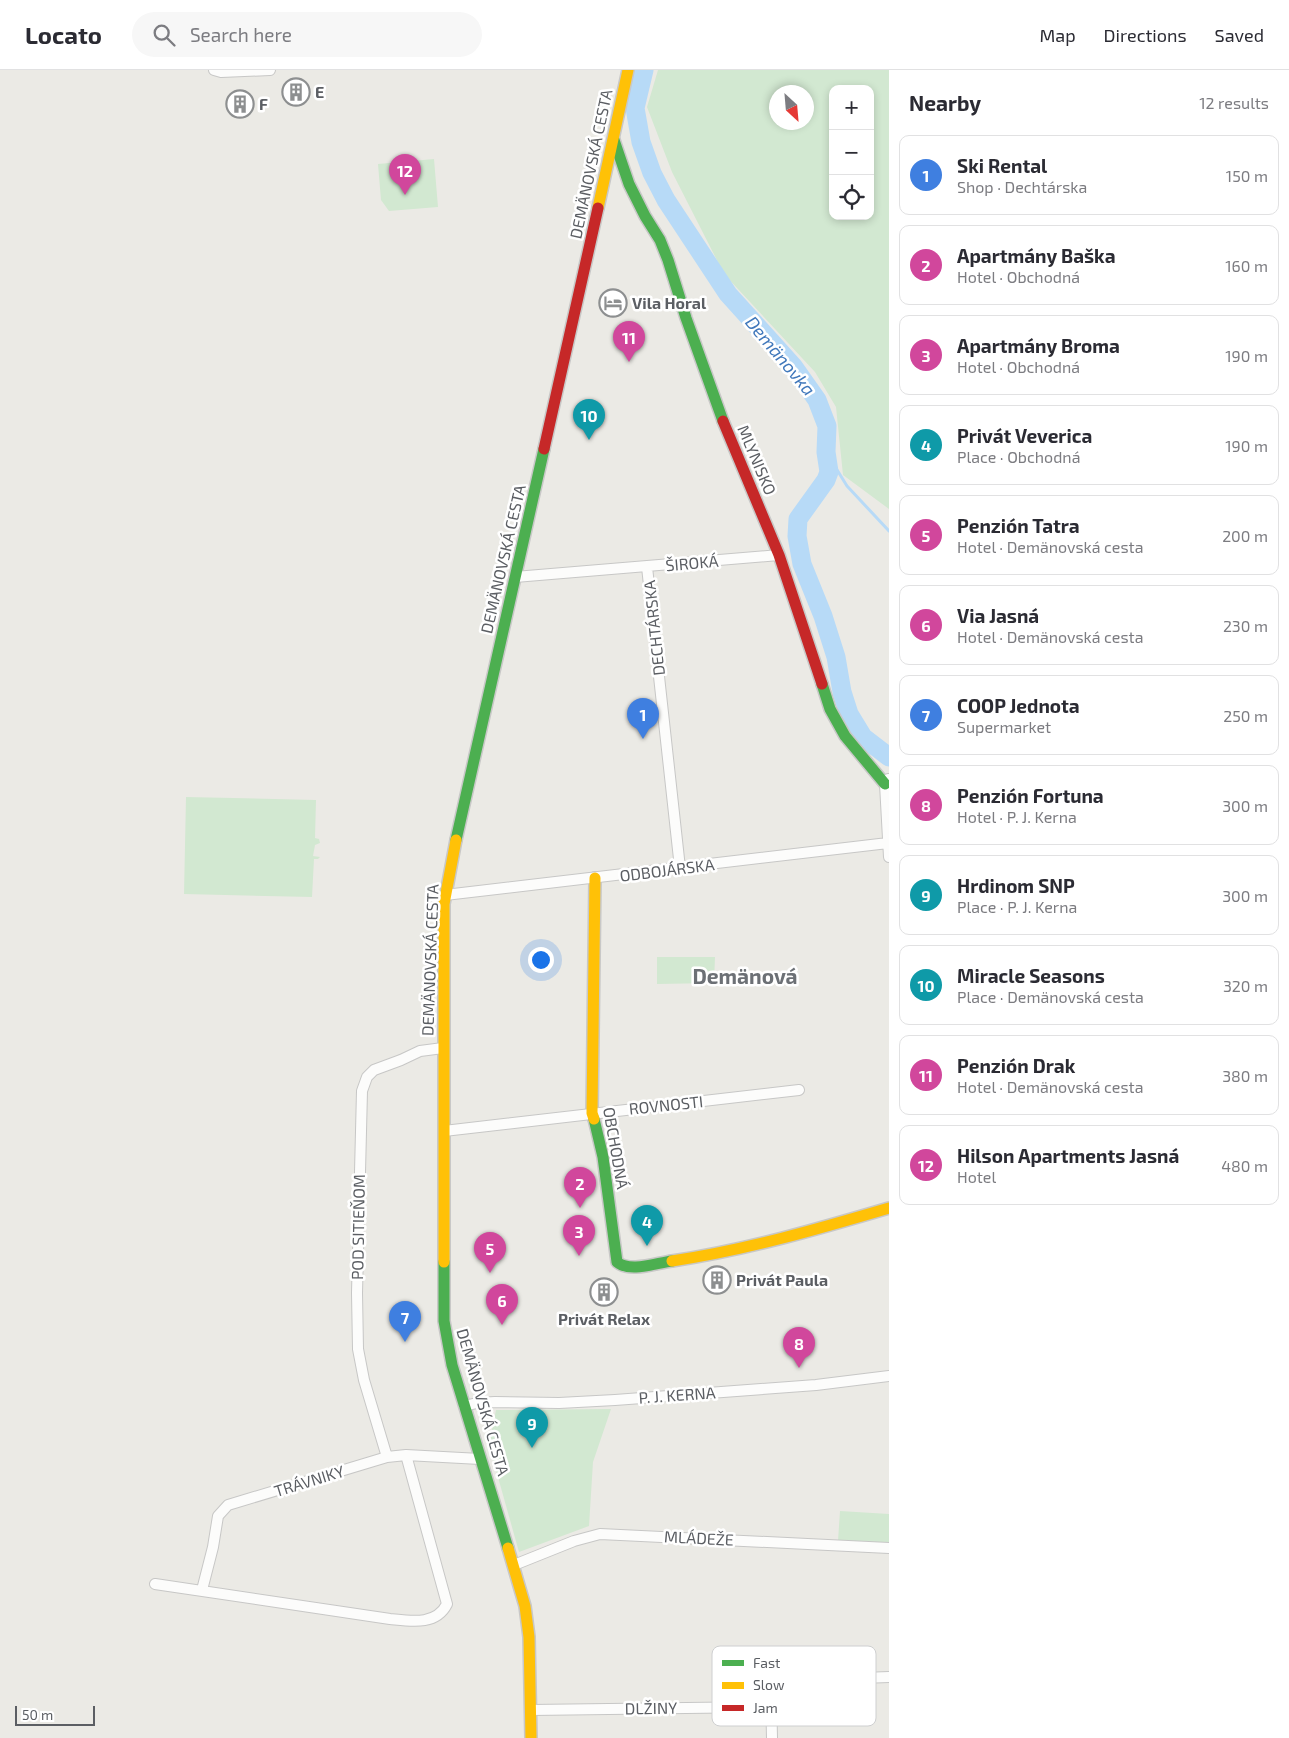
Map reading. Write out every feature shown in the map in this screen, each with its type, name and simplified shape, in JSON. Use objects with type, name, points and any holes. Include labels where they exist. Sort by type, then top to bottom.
[{"type":"main road","name":"DEMÄNOVSKÁ CESTA","points":[[531,1738],[529,1637],[525,1606],[447,1347],[444,1321],[443,1048],[445,895],[628,70]]},
{"type":"main road","name":"MLYNISKO","points":[[613,139],[629,184],[660,240],[668,260],[686,318],[729,438],[779,555],[833,716],[845,736],[887,781]]},
{"type":"main road","name":"OBCHODNÁ","points":[[595,878],[592,1113],[603,1157],[617,1262],[622,1266],[632,1267],[694,1258],[816,1230],[889,1208]]},
{"type":"street","points":[[214,70],[221,72],[270,70]]},
{"type":"street","name":"ŠIROKÁ","points":[[515,577],[779,555]]},
{"type":"street","name":"DECHTÁRSKA","points":[[647,567],[680,868]]},
{"type":"street","points":[[887,781],[889,857]]},
{"type":"street","name":"ODBOJÁRSKA","points":[[445,895],[888,843]]},
{"type":"street","name":"POD SITIEŇOM","points":[[387,1457],[364,1380],[358,1349],[357,1300],[362,1091],[367,1077],[374,1070],[420,1051],[443,1048]]},
{"type":"street","name":"ROVNOSTI","points":[[444,1131],[799,1090]]},
{"type":"street","name":"P. J. KERNA","points":[[464,1406],[495,1402],[559,1403],[615,1400],[816,1384],[889,1376]]},
{"type":"street","points":[[155,1584],[390,1619],[414,1621],[434,1618],[447,1604],[406,1455]]},
{"type":"street","name":"TRÁVNIKY","points":[[202,1590],[218,1516],[228,1505],[387,1457],[406,1455],[480,1459]]},
{"type":"street","name":"MLÁDEŽE","points":[[514,1566],[574,1541],[600,1534],[889,1548]]},
{"type":"street","points":[[876,1677],[889,1677]]},
{"type":"street","name":"DLŽINY","points":[[531,1710],[712,1708]]},
{"type":"green space","points":[[658,70],[889,70],[889,509],[843,475],[836,407],[815,372],[724,274],[672,172],[647,107]]},
{"type":"green space","points":[[434,159],[438,207],[389,211],[381,200],[378,164]]},
{"type":"green space","points":[[186,797],[316,800],[315,838],[319,839],[320,843],[315,845],[313,856],[320,857],[314,859],[312,897],[184,894]]},
{"type":"green space","points":[[657,957],[715,957],[714,983],[657,984]]},
{"type":"green space","points":[[611,1409],[593,1462],[589,1526],[519,1552],[489,1445],[496,1410]]},
{"type":"green space","points":[[840,1511],[889,1514],[889,1543],[838,1541]]},
{"type":"waterway","name":"Demänovka","points":[[644,70],[635,108],[641,142],[652,173],[666,200],[728,294],[793,366],[817,400],[827,426],[826,452],[829,472],[826,480],[798,519],[797,536],[802,564],[823,616],[836,657],[842,692],[849,714],[863,737],[889,757]]},
{"type":"waterway","points":[[826,452],[847,486],[889,531]]},
{"type":"traffic: fast","points":[[614,140],[629,184],[660,240],[668,260],[686,318],[723,421]]},
{"type":"traffic: fast","points":[[456,840],[544,449]]},
{"type":"traffic: fast","points":[[822,684],[830,709],[845,736],[885,784]]},
{"type":"traffic: fast","points":[[594,1119],[603,1157],[617,1262],[629,1267],[636,1267],[672,1261]]},
{"type":"traffic: fast","points":[[444,1262],[444,1321],[452,1365],[508,1548]]},
{"type":"traffic: slow","points":[[598,208],[628,70]]},
{"type":"traffic: slow","points":[[444,1262],[444,904],[456,840]]},
{"type":"traffic: slow","points":[[594,1119],[592,1113],[595,878]]},
{"type":"traffic: slow","points":[[672,1261],[754,1245],[889,1208]]},
{"type":"traffic: slow","points":[[508,1548],[525,1606],[529,1637],[531,1738]]},
{"type":"traffic: jam","points":[[544,449],[598,208]]},
{"type":"traffic: jam","points":[[723,421],[779,555],[822,684]]},
{"type":"place","name":"E","points":[[296,92]]},
{"type":"place","name":"F","points":[[240,104]]},
{"type":"place","name":"Hilson Apartments Jasná","points":[[405,195]]},
{"type":"place","name":"Vila Horal","points":[[613,303]]},
{"type":"place","name":"Penzión Drak","points":[[629,362]]},
{"type":"place","name":"Miracle Seasons","points":[[589,440]]},
{"type":"place","name":"Ski Rental","points":[[643,739]]},
{"type":"place","name":"Apartmány Baška","points":[[580,1208]]},
{"type":"place","name":"Privát Veverica","points":[[647,1246]]},
{"type":"place","name":"Apartmány Broma","points":[[579,1256]]},
{"type":"place","name":"Penzión Tatra","points":[[490,1273]]},
{"type":"place","name":"Privát Paula","points":[[717,1280]]},
{"type":"place","name":"Privát Relax","points":[[604,1292]]},
{"type":"place","name":"Via Jasná","points":[[502,1325]]},
{"type":"place","name":"COOP Jednota","points":[[405,1342]]},
{"type":"place","name":"Penzión Fortuna","points":[[799,1368]]},
{"type":"place","name":"Hrdinom SNP","points":[[532,1448]]},
{"type":"district","name":"Demänová","points":[[745,977]]}]
